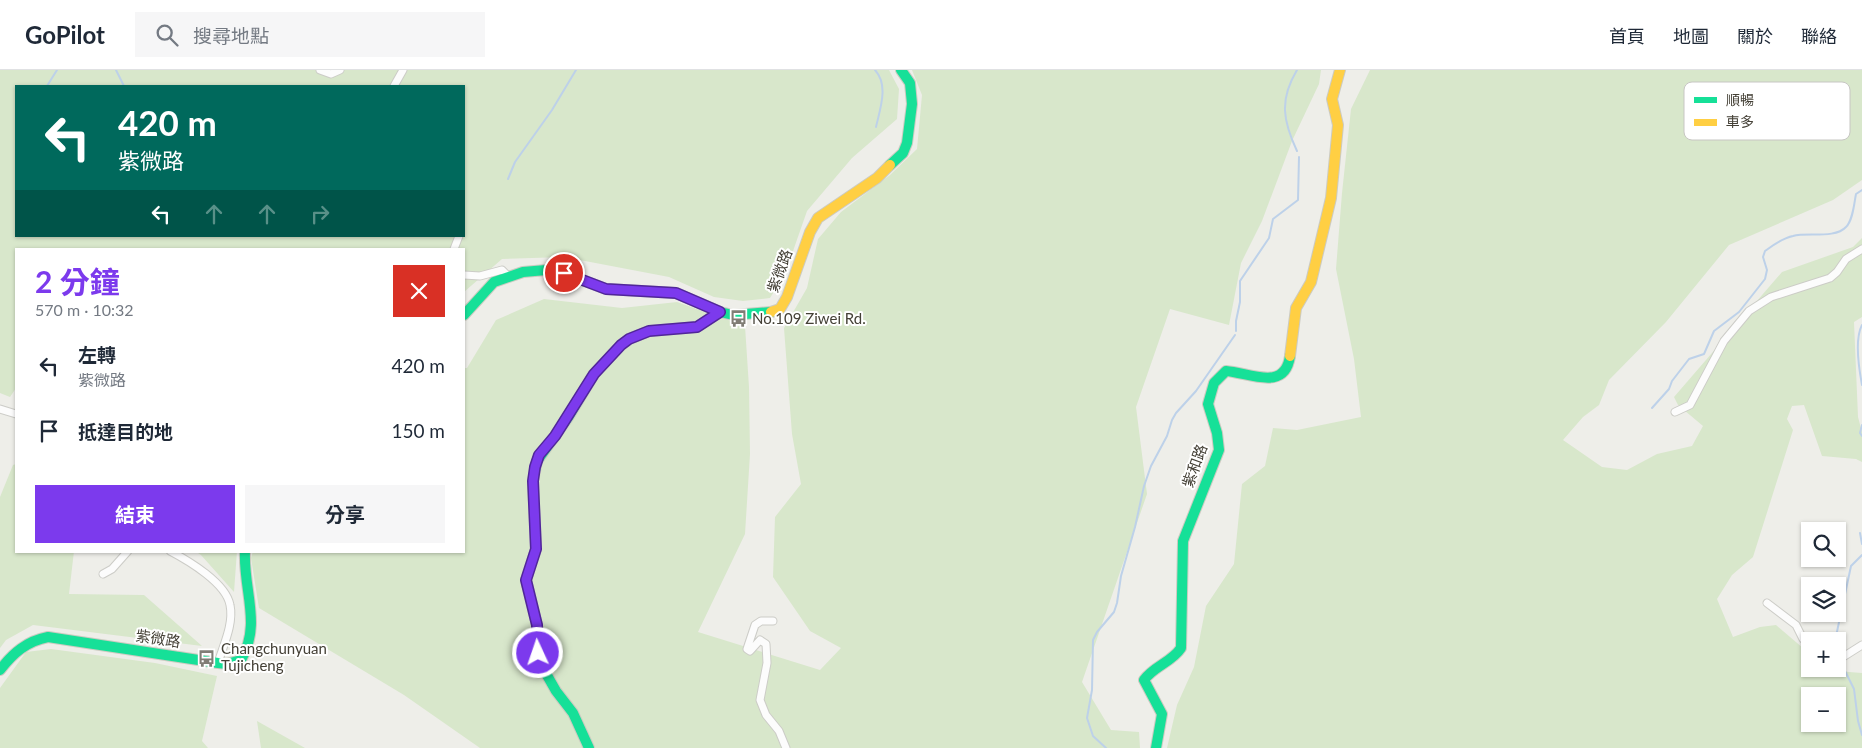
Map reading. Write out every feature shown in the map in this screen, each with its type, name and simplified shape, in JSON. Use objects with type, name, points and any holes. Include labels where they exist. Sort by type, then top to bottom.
[{"type":"street","points":[[320,70],[332,74],[340,70]]},
{"type":"street","points":[[395,85],[403,70]]},
{"type":"street","name":"紫微路","points":[[465,314],[494,282],[508,276],[535,270],[554,271],[606,289],[676,293],[733,316],[767,314],[780,309],[787,297],[810,232],[818,218],[877,178],[903,153],[907,143],[912,104],[910,84],[901,70]]},
{"type":"street","name":"紫和路","points":[[1156,748],[1162,714],[1144,680],[1148,674],[1178,654],[1182,644],[1183,541],[1219,450],[1218,437],[1207,407],[1208,395],[1215,380],[1226,371],[1272,379],[1281,375],[1289,363],[1292,352],[1296,308],[1311,282],[1331,198],[1338,125],[1332,99],[1340,70]]},
{"type":"street","points":[[1674,412],[1690,405],[1724,341],[1749,311],[1771,297],[1830,278],[1838,272],[1846,259],[1862,249]]},
{"type":"street","points":[[465,275],[480,276],[502,270],[508,276]]},
{"type":"street","points":[[589,748],[573,714],[556,691],[544,670],[538,653],[537,625],[526,580],[536,549],[533,481],[536,461],[555,436],[594,374],[621,345],[629,339],[649,331],[697,327],[720,312]]},
{"type":"street","points":[[0,408],[15,414]]},
{"type":"street","points":[[103,574],[112,569],[126,553]]},
{"type":"street","points":[[173,553],[212,580],[226,595],[231,615],[218,663]]},
{"type":"street","name":"紫微路","points":[[0,670],[20,648],[29,642],[48,637],[218,663],[227,664],[241,660],[246,654],[252,635],[252,616],[244,571],[245,553]]},
{"type":"street","points":[[1767,604],[1796,625],[1801,635]]},
{"type":"street","points":[[773,621],[761,621],[754,625],[747,649],[751,650],[760,640],[766,644],[767,663],[760,700],[766,715],[779,731],[786,748]]},
{"type":"street","points":[[1846,655],[1862,645]]},
{"type":"green space","points":[[0,70],[889,70],[899,89],[897,119],[852,158],[807,211],[785,274],[770,298],[743,301],[714,297],[669,277],[564,257],[502,259],[465,291],[465,248],[15,248],[15,390],[10,397],[0,393]]},
{"type":"green space","points":[[912,70],[1321,70],[1319,84],[1292,141],[1262,221],[1241,263],[1229,325],[1170,309],[1136,407],[1147,494],[1082,682],[1111,730],[1139,732],[1140,748],[480,748],[404,695],[259,608],[251,558],[252,553],[465,553],[465,368],[467,368],[496,320],[544,299],[622,308],[677,302],[745,326],[749,387],[750,454],[745,534],[698,632],[820,670],[841,648],[810,631],[773,577],[775,517],[801,484],[792,434],[784,328],[807,288],[818,239],[841,212],[890,175],[917,149],[922,95]]},
{"type":"green space","points":[[1370,70],[1862,70],[1862,180],[1833,200],[1729,245],[1666,322],[1609,380],[1599,405],[1583,417],[1563,440],[1602,467],[1627,470],[1657,454],[1692,446],[1703,426],[1678,405],[1674,397],[1782,272],[1853,247],[1862,238],[1862,317],[1854,322],[1858,417],[1862,432],[1862,462],[1856,459],[1822,456],[1804,405],[1792,406],[1787,419],[1793,430],[1753,557],[1732,575],[1717,599],[1733,637],[1760,627],[1776,625],[1801,646],[1801,677],[1846,677],[1846,672],[1862,673],[1862,748],[1167,748],[1177,705],[1194,667],[1206,606],[1234,564],[1242,484],[1265,466],[1273,428],[1297,430],[1361,417],[1354,359],[1336,269],[1351,109]]},
{"type":"green space","points":[[15,464],[15,553],[74,553],[69,594],[144,595],[202,646],[33,625],[6,640],[0,648],[0,497],[13,465]]},
{"type":"green space","points":[[198,553],[237,553],[234,592]]},
{"type":"green space","points":[[51,649],[155,663],[217,676],[202,741],[208,748],[0,748],[0,688],[26,652]]},
{"type":"green space","points":[[257,721],[305,748],[261,748]]},
{"type":"waterway","points":[[48,85],[57,70]]},
{"type":"waterway","points":[[116,70],[124,85]]},
{"type":"waterway","points":[[508,179],[515,162],[552,110],[576,70]]},
{"type":"waterway","points":[[875,70],[882,83],[883,90],[876,127]]},
{"type":"waterway","points":[[1297,70],[1287,91],[1285,101],[1286,120],[1297,151]]},
{"type":"waterway","points":[[1236,331],[1240,302],[1240,281],[1269,238],[1273,219],[1298,200],[1299,157]]},
{"type":"waterway","points":[[1652,408],[1669,389],[1672,381],[1689,359],[1704,354],[1714,331],[1739,312],[1765,279],[1767,270],[1763,257],[1765,251],[1789,237],[1841,231],[1850,220],[1856,194],[1862,190]]},
{"type":"waterway","points":[[1862,325],[1858,338],[1862,385]]},
{"type":"waterway","points":[[1106,748],[1093,736],[1087,718],[1092,690],[1093,640],[1097,632],[1114,612],[1121,576],[1144,486],[1151,466],[1167,436],[1172,420],[1196,391],[1235,335]]},
{"type":"waterway","points":[[1862,425],[1860,433],[1862,436]]},
{"type":"waterway","points":[[1860,533],[1862,544]]},
{"type":"waterway","points":[[1837,632],[1851,566],[1862,555]]},
{"type":"waterway","points":[[1846,673],[1854,689],[1858,721],[1862,735]]},
{"type":"traffic: fast","points":[[890,165],[903,153],[907,143],[912,104],[910,83],[901,70]]},
{"type":"traffic: fast","points":[[465,314],[494,282],[523,272],[546,270],[564,273],[606,289],[676,293],[720,312],[733,315],[771,312]]},
{"type":"traffic: fast","points":[[589,748],[573,713],[556,691],[544,670],[538,653],[537,625],[526,580],[536,549],[533,481],[537,461],[569,416],[594,374],[621,345],[629,339],[649,331],[697,327],[720,312]]},
{"type":"traffic: fast","points":[[1156,748],[1162,714],[1144,680],[1173,657],[1181,648],[1183,541],[1219,450],[1217,433],[1208,404],[1214,383],[1226,371],[1255,377],[1274,377],[1281,374],[1287,367],[1290,356]]},
{"type":"traffic: fast","points":[[0,670],[21,649],[33,641],[48,637],[218,663],[227,664],[241,660],[247,647],[251,620],[245,553]]},
{"type":"traffic: slow","points":[[1290,356],[1296,308],[1311,282],[1331,198],[1338,125],[1332,99],[1340,70]]},
{"type":"traffic: slow","points":[[771,312],[780,309],[787,297],[810,232],[818,218],[877,178],[890,165]]},
{"type":"place","name":"No.109 Ziwei Rd.","points":[[738,319]]},
{"type":"place","name":"Changchunyuan Tujicheng","points":[[207,658]]},
{"type":"route","points":[[538,653],[537,625],[526,587],[526,580],[536,549],[533,481],[536,461],[539,455],[555,436],[594,374],[621,345],[629,339],[653,330],[661,331],[697,327],[714,318],[720,312],[676,293],[606,289],[564,273]]}]
